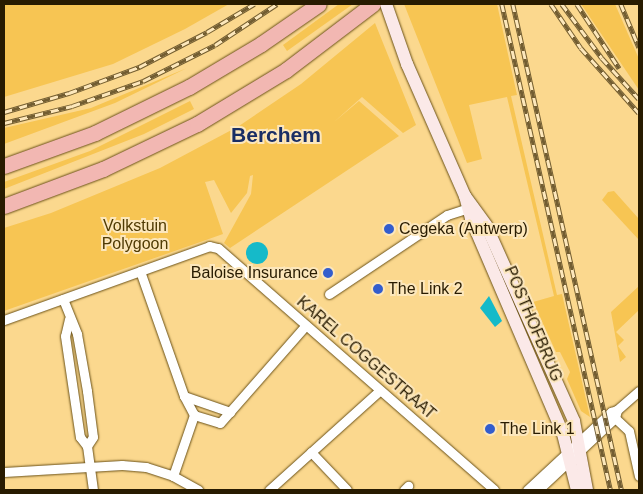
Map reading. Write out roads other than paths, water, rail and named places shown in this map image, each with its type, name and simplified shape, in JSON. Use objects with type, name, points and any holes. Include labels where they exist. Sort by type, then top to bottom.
[{"type":"highway","points":[[4,166],[95,133],[189,87],[262,44],[319,4]]},
{"type":"highway","points":[[4,206],[103,169],[205,120],[286,70],[373,4]]},
{"type":"street","name":"POSTHOFBRUG","points":[[386,4],[407,64],[469,204],[563,434],[577,490]]},
{"type":"street","name":"POSTHOFBRUG","points":[[469,204],[550,366],[584,442],[587,490]]},
{"type":"street","points":[[329,294],[447,215],[469,204]]},
{"type":"street","name":"KAREL COGGESTRAAT","points":[[140,271],[209,246],[218,248],[494,490]]},
{"type":"street","points":[[4,320],[140,271],[184,396],[194,414],[220,423],[306,325]]},
{"type":"street","points":[[63,299],[69,319],[77,334],[88,398],[93,437],[87,446]]},
{"type":"street","points":[[69,319],[65,336],[80,437],[87,446],[91,489]]},
{"type":"street","points":[[269,490],[380,390]]},
{"type":"street","points":[[538,490],[584,442],[618,416],[639,391]]},
{"type":"street","points":[[184,396],[230,412]]},
{"type":"street","points":[[173,476],[194,414]]},
{"type":"street","points":[[618,416],[629,431],[639,476]]},
{"type":"street","points":[[311,452],[347,490]]},
{"type":"street","points":[[527,490],[569,457]]},
{"type":"street","points":[[4,472],[78,470],[89,467],[146,467],[173,476],[198,490]]},
{"type":"water","points":[[257,242],[265,245],[268,253],[265,261],[257,264],[249,261],[246,253],[249,245]]},
{"type":"water","points":[[489,296],[502,321],[495,327],[480,308]]},
{"type":"railway","points":[[4,112],[69,93],[139,67],[207,32],[254,4]]},
{"type":"railway","points":[[4,123],[72,106],[143,81],[215,45],[277,4]]},
{"type":"railway","points":[[502,4],[611,490]]},
{"type":"railway","points":[[513,4],[622,490]]},
{"type":"railway","points":[[551,4],[581,48],[639,113]]},
{"type":"railway","points":[[562,4],[602,58],[639,99]]},
{"type":"railway","points":[[577,4],[619,68]]},
{"type":"railway","points":[[621,4],[639,47]]},
{"type":"place","name":"Cegeka (Antwerp)","points":[[389,229]]},
{"type":"place","name":"Baloise Insurance","points":[[328,273]]},
{"type":"place","name":"The Link 2","points":[[378,289]]},
{"type":"place","name":"The Link 1","points":[[490,429]]},
{"type":"district","name":"Berchem","points":[[276,135]]},
{"type":"park label","name":"Volkstuin Polygoon","points":[[135,235]]}]
